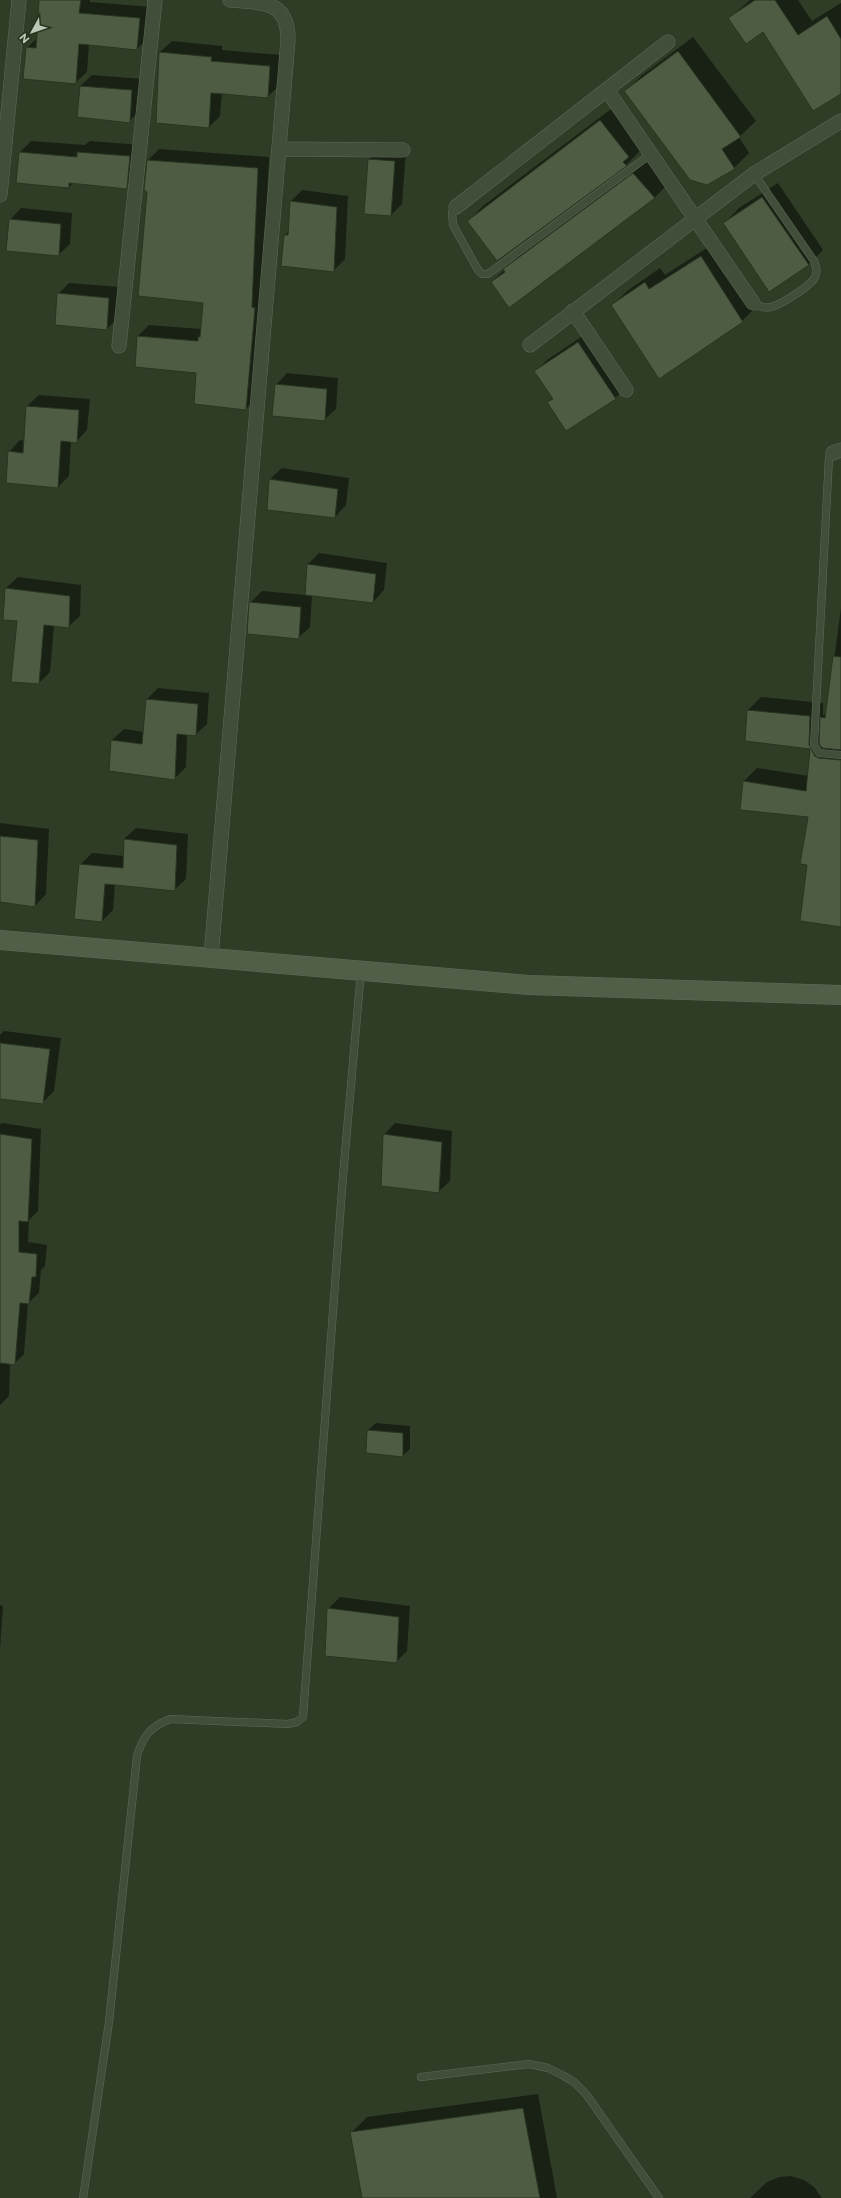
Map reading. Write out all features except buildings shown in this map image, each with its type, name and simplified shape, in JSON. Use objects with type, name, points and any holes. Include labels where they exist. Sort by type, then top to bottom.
[{"type":"street","points":[[0,195],[19,0]]},
{"type":"street","points":[[119,346],[155,0]]},
{"type":"street","points":[[211,957],[280,149],[288,26],[285,16],[270,3],[230,0]]},
{"type":"street","points":[[456,207],[668,42]]},
{"type":"street","points":[[606,90],[753,303]]},
{"type":"street","points":[[530,345],[754,174],[841,121]]},
{"type":"street","points":[[280,149],[403,150]]},
{"type":"street","points":[[573,311],[626,390]]},
{"type":"street","points":[[0,940],[529,985],[841,994]]},
{"type":"lane","points":[[456,207],[452,212],[453,225],[478,270],[482,274],[488,274],[493,272],[651,154]]},
{"type":"lane","points":[[753,303],[758,306],[774,307],[809,285],[815,278],[817,270],[814,261],[754,174]]},
{"type":"lane","points":[[837,452],[829,457],[814,745],[819,753],[841,755]]},
{"type":"lane","points":[[83,2198],[109,2022],[137,1756],[142,1740],[158,1724],[170,1719],[288,1724],[297,1722],[303,1716],[343,1176],[361,970]]},
{"type":"lane","points":[[421,2077],[529,2064],[548,2068],[562,2075],[574,2082],[586,2094],[659,2198]]}]
